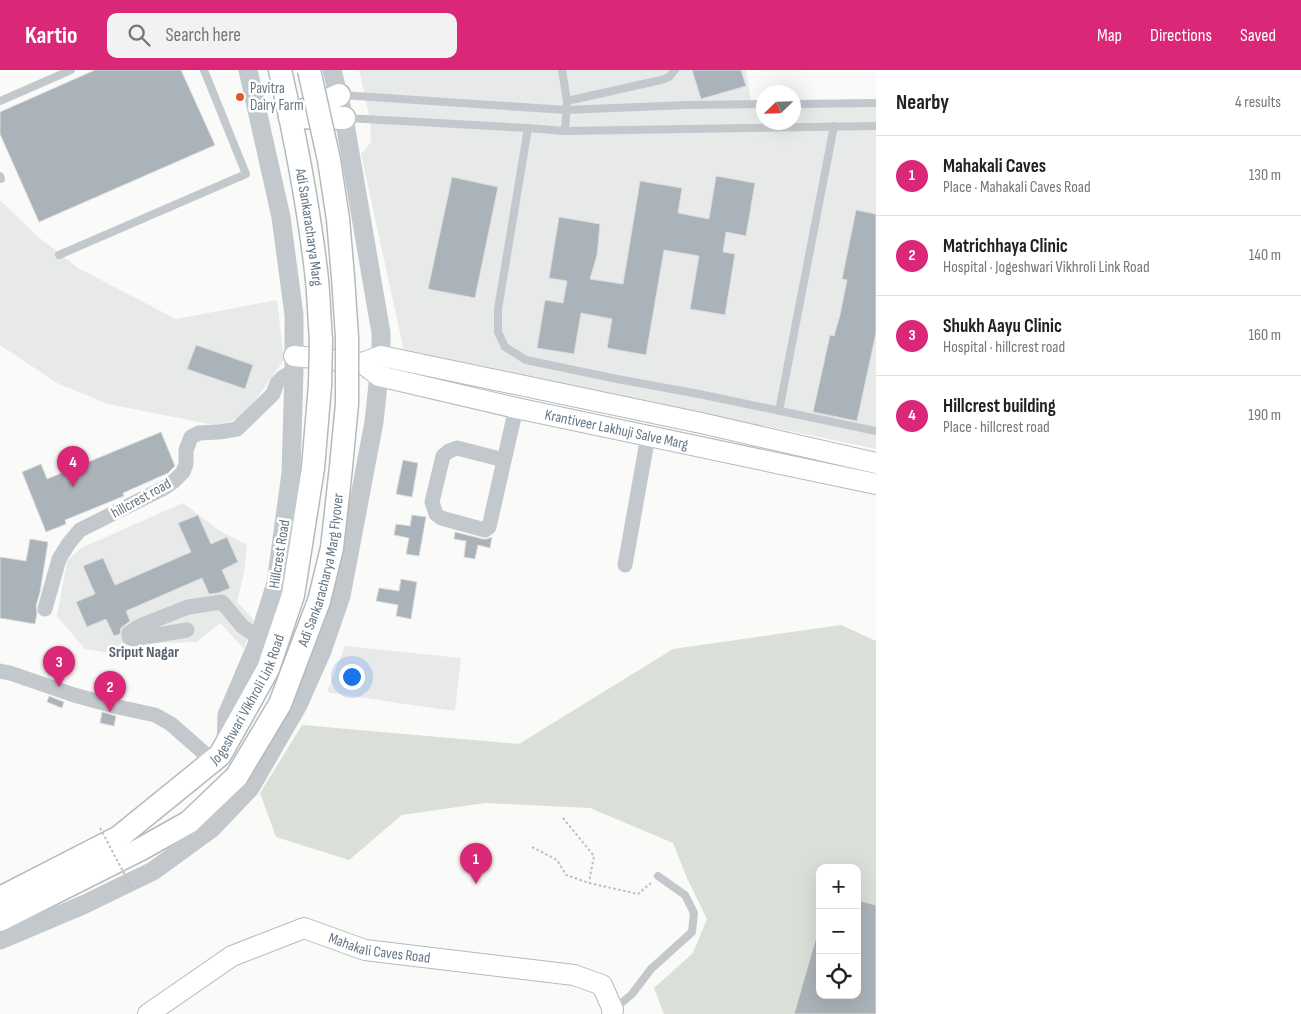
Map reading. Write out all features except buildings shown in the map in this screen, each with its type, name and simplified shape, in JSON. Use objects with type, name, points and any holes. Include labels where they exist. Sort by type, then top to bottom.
[{"type":"main road","name":"Adi Sankaracharya Marg","points":[[280,70],[310,227],[316,273],[320,340],[320,385]]},
{"type":"main road","name":"Adi Sankaracharya Marg Flyover","points":[[0,920],[142,849],[189,822],[238,776],[280,704],[320,602],[332,548],[341,467],[346,404],[347,337],[338,219],[329,160],[309,70]]},
{"type":"main road","points":[[290,117],[339,95]]},
{"type":"main road","points":[[290,117],[344,118]]},
{"type":"main road","points":[[294,364],[362,363],[381,356]]},
{"type":"main road","name":"Krantiveer Lakhuji Salve Marg","points":[[381,356],[702,423],[876,463]]},
{"type":"main road","name":"Krantiveer Lakhuji Salve Marg","points":[[362,363],[379,376],[516,408],[876,484]]},
{"type":"main road","name":"Jogeshwari Vikhroli Link Road","points":[[0,898],[119,837],[220,752],[268,668],[267,644],[293,595],[312,468],[320,385]]},
{"type":"main road","name":"Mahakali Caves Road","points":[[148,1014],[232,956],[304,928],[365,950],[574,975],[602,985],[613,1012]]},
{"type":"street","name":"Hillcrest Road","points":[[248,70],[281,217],[294,315],[291,473],[267,644]]},
{"type":"street","points":[[0,940],[83,905],[153,870],[212,828],[250,788],[298,705],[322,651],[342,596],[374,422],[381,356],[381,333],[344,118],[332,70]]},
{"type":"street","name":"hillcrest road","points":[[45,610],[59,559],[80,530],[164,488],[183,472],[190,437],[199,433],[237,429],[272,394],[278,383],[294,364]]},
{"type":"street","points":[[504,460],[457,448],[449,451],[443,456],[432,502],[436,514],[441,518],[485,530],[488,528],[504,460],[516,408]]},
{"type":"street","points":[[625,565],[648,436]]},
{"type":"street","points":[[187,630],[133,639],[129,637],[129,633],[140,626],[188,607],[222,602],[242,626],[267,644]]},
{"type":"street","points":[[0,671],[74,695],[155,715],[220,752]]},
{"type":"lane","points":[[0,100],[70,70]]},
{"type":"lane","points":[[59,255],[246,174],[204,70]]},
{"type":"lane","points":[[562,70],[567,101],[565,131]]},
{"type":"lane","points":[[567,101],[661,80],[669,77],[675,70]]},
{"type":"lane","points":[[339,95],[566,110],[756,104]]},
{"type":"lane","points":[[801,104],[876,103]]},
{"type":"lane","points":[[344,118],[565,131],[876,126]]},
{"type":"lane","points":[[779,411],[834,126]]},
{"type":"lane","points":[[528,128],[498,309],[498,332],[505,347],[526,360],[876,431]]},
{"type":"lane","points":[[613,1012],[632,994],[651,969],[692,932],[694,913],[685,895],[658,876]]},
{"type":"path","points":[[563,818],[594,856],[588,883]]},
{"type":"path","points":[[100,828],[133,890]]},
{"type":"path","points":[[532,847],[556,860],[566,875],[588,883],[638,894],[658,876]]},
{"type":"shaded area","points":[[359,70],[746,70],[751,101],[756,101],[756,130],[801,130],[801,101],[876,99],[876,449],[404,351],[361,154],[371,142],[370,119]]},
{"type":"shaded area","points":[[0,200],[37,236],[78,268],[176,319],[277,300],[284,360],[251,406],[238,419],[214,425],[108,404],[57,383],[0,345]]},
{"type":"shaded area","points":[[183,503],[220,531],[247,545],[244,573],[237,602],[254,620],[244,649],[220,623],[197,642],[128,644],[123,655],[85,649],[57,616],[67,561],[81,548]]},
{"type":"shaded area","points":[[841,625],[876,641],[876,1014],[664,1014],[654,988],[693,953],[707,919],[687,878],[673,843],[590,808],[485,803],[402,815],[349,860],[276,837],[260,793],[302,725],[519,744],[673,649]]},
{"type":"shaded area","points":[[345,646],[461,658],[455,711],[327,692]]},
{"type":"place","name":"Pavitra Dairy Farm","points":[[240,97]]},
{"type":"place","name":"Hillcrest building","points":[[73,487]]},
{"type":"place","name":"Shukh Aayu Clinic","points":[[59,687]]},
{"type":"place","name":"Matrichhaya Clinic","points":[[110,712]]},
{"type":"place","name":"Mahakali Caves","points":[[476,884]]},
{"type":"district","name":"Sriput Nagar","points":[[144,651]]}]
